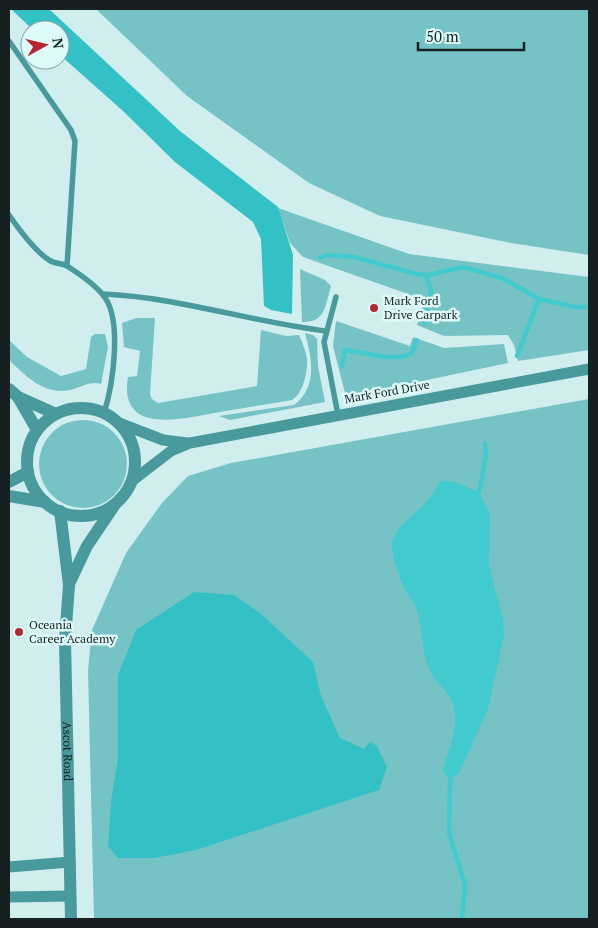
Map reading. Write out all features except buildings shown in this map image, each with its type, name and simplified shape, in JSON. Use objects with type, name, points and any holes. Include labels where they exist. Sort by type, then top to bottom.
[{"type":"street","name":"Mark Ford Drive","points":[[132,481],[171,451],[190,443],[589,369]]},
{"type":"street","points":[[13,393],[56,414]]},
{"type":"street","points":[[13,393],[38,430]]},
{"type":"street","points":[[80,408],[104,413],[119,423],[128,435],[134,450],[135,466],[132,481],[125,493],[115,504],[98,513],[79,516],[60,511],[45,502],[34,488],[28,472],[28,457],[31,443],[38,430],[56,414],[80,408]]},
{"type":"street","name":"Mark Ford Drive","points":[[119,423],[164,440],[190,443]]},
{"type":"street","points":[[9,482],[28,472]]},
{"type":"street","points":[[9,496],[45,502]]},
{"type":"street","name":"Ascot Road","points":[[69,585],[87,546],[115,504]]},
{"type":"street","name":"Ascot Road","points":[[60,511],[69,585],[65,649],[71,919]]},
{"type":"street","points":[[9,867],[70,862]]},
{"type":"street","points":[[9,897],[70,896]]},
{"type":"lane","points":[[9,41],[70,130],[75,142],[66,266]]},
{"type":"lane","points":[[9,215],[19,229],[49,260],[66,266],[103,294],[111,307],[115,353],[111,392],[104,413]]},
{"type":"lane","points":[[103,294],[162,300],[300,328],[326,331]]},
{"type":"lane","points":[[336,297],[326,331],[325,356],[338,415]]},
{"type":"shaded area","points":[[11,9],[49,9],[61,20],[23,20]]},
{"type":"shaded area","points":[[96,9],[589,9],[589,255],[511,243],[380,216],[309,183],[187,96]]},
{"type":"shaded area","points":[[70,29],[180,131],[278,207],[293,255],[292,314],[271,310],[264,306],[261,239],[253,222],[175,162],[123,111],[70,64]]},
{"type":"shaded area","points":[[278,208],[409,254],[589,277],[589,350],[518,361],[514,345],[508,335],[444,336],[417,325],[425,300],[303,257],[290,243]]},
{"type":"shaded area","points":[[300,269],[325,280],[331,286],[323,312],[310,322],[302,322]]},
{"type":"shaded area","points":[[136,318],[155,318],[150,394],[152,399],[158,403],[257,386],[261,330],[286,336],[299,335],[307,359],[306,376],[302,388],[292,400],[189,418],[157,419],[143,416],[133,409],[128,396],[128,377],[137,376],[140,351],[124,347],[122,323]]},
{"type":"shaded area","points":[[336,321],[410,346],[413,337],[444,348],[504,344],[508,363],[346,397],[333,346]]},
{"type":"shaded area","points":[[305,333],[313,335],[317,339],[318,366],[325,402],[230,420],[219,416],[294,405],[302,398],[307,390],[311,372],[310,353]]},
{"type":"shaded area","points":[[95,334],[105,334],[108,347],[101,384],[91,383],[64,391],[46,388],[23,373],[9,360],[9,340],[27,357],[61,376],[86,369],[91,337]]},
{"type":"shaded area","points":[[589,399],[589,919],[94,919],[88,670],[92,630],[126,553],[162,503],[188,476],[231,463]]},
{"type":"shaded area","points":[[83,420],[100,423],[108,427],[120,439],[124,447],[127,464],[124,481],[120,489],[108,501],[100,505],[83,508],[66,505],[58,501],[46,489],[42,481],[39,464],[42,447],[46,439],[58,427],[66,423]]},
{"type":"shaded area","points":[[440,481],[454,482],[479,492],[490,515],[489,566],[503,620],[504,635],[488,709],[459,773],[450,780],[443,771],[454,732],[454,708],[446,691],[430,671],[425,656],[416,607],[402,584],[392,548],[394,537],[398,531],[428,500]]},
{"type":"shaded area","points":[[194,592],[234,595],[260,613],[313,662],[321,696],[340,738],[364,749],[370,742],[377,746],[387,767],[379,790],[196,850],[154,858],[118,858],[108,846],[111,801],[118,758],[118,675],[136,630]]},
{"type":"waterway","points":[[320,258],[326,255],[354,257],[417,274],[429,275],[463,267],[502,278],[539,299],[576,307],[589,307]]},
{"type":"waterway","points":[[424,323],[431,290],[426,275]]},
{"type":"waterway","points":[[517,356],[539,299]]},
{"type":"waterway","points":[[342,366],[345,350],[386,357],[402,357],[412,353],[417,340]]},
{"type":"waterway","points":[[479,492],[486,455],[485,444]]},
{"type":"waterway","points":[[450,780],[449,833],[465,885],[462,919]]},
{"type":"place","name":"Mark Ford Drive Carpark","points":[[374,308]]},
{"type":"place","name":"Oceania Career Academy","points":[[19,632]]}]
